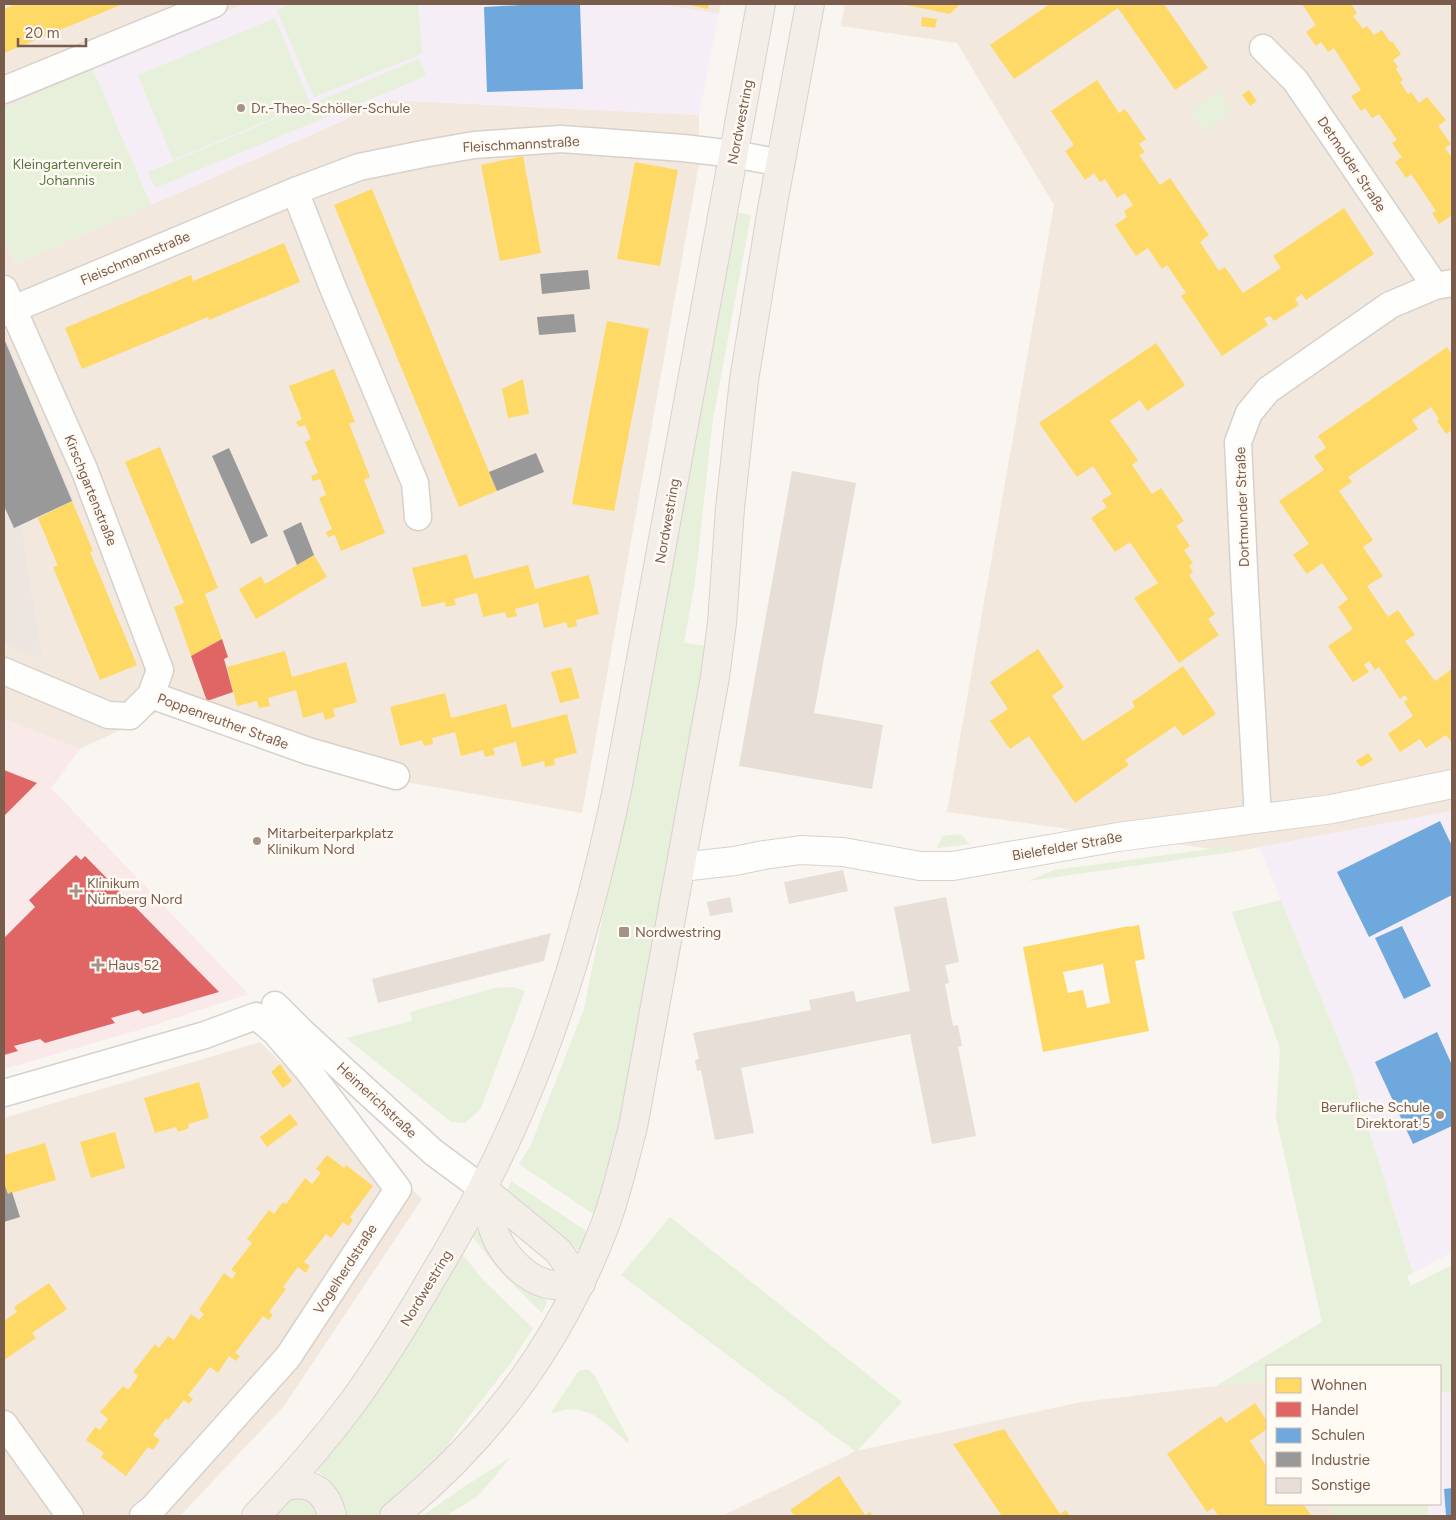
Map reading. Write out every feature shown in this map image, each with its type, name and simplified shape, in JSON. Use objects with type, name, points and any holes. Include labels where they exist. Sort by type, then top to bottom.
[{"type":"main road","name":"Nordwestring","points":[[256,1516],[283,1487],[368,1381],[424,1291],[483,1188],[527,1094],[554,1021],[579,944],[599,870],[618,785],[761,4]]},
{"type":"main road","points":[[394,1516],[438,1479],[499,1414],[548,1344],[581,1283],[612,1207],[633,1127],[717,668],[730,508],[744,380],[810,4]]},
{"type":"main road","points":[[483,1188],[498,1240],[519,1267],[542,1283],[555,1286],[581,1283]]},
{"type":"main road","points":[[483,1188],[558,1251],[581,1283]]},
{"type":"main road","points":[[283,1487],[298,1483],[309,1486],[324,1498],[330,1507],[332,1516]]},
{"type":"street","points":[[4,90],[214,4]]},
{"type":"street","name":"Detmolder Straße","points":[[1263,48],[1296,80],[1444,285]]},
{"type":"street","name":"Fleischmannstraße","points":[[7,304],[359,167],[474,145],[561,139],[674,146],[734,154],[781,163]]},
{"type":"street","points":[[295,191],[331,283],[415,483],[418,517]]},
{"type":"street","name":"Dortmunder Straße","points":[[1258,817],[1244,590],[1238,442],[1249,412],[1268,390],[1390,305],[1444,285]]},
{"type":"street","name":"Kirschgartenstraße","points":[[7,304],[84,469],[154,653],[160,670],[152,695]]},
{"type":"street","name":"Poppenreuther Straße","points":[[4,671],[108,715],[130,716],[152,695],[308,751],[396,776]]},
{"type":"street","name":"Bielefelder Straße","points":[[681,867],[809,850],[843,852],[920,866],[953,866],[1118,837],[1258,817],[1332,809],[1452,784]]},
{"type":"street","points":[[4,1093],[205,1035],[266,1011]]},
{"type":"street","name":"Heimerichstraße","points":[[266,1011],[302,1032],[433,1152],[483,1188]]},
{"type":"street","name":"Vogelherdstraße","points":[[143,1516],[153,1508],[288,1356],[398,1189],[308,1069],[275,1032],[266,1011]]},
{"type":"street","points":[[4,1424],[70,1516]]},
{"type":"shaded area","points":[[4,4],[245,4],[4,109]]},
{"type":"shaded area","name":"Dr.-Theo-Schöller-Schule","points":[[245,4],[657,4],[719,14],[699,115],[390,100],[151,205],[93,69]]},
{"type":"shaded area","points":[[657,4],[721,4],[719,14]]},
{"type":"shaded area","points":[[845,4],[1452,4],[1452,811],[1233,852],[947,812],[1054,205],[957,43],[841,26]]},
{"type":"shaded area","points":[[390,100],[699,115],[699,164],[582,813],[354,773],[160,711],[80,749],[4,719],[4,239],[16,264]]},
{"type":"shaded area","points":[[6,338],[75,501],[21,525],[42,659],[4,643],[4,339]]},
{"type":"shaded area","name":"Klinikum Nürnberg Nord","points":[[4,719],[80,749],[51,788],[248,994],[142,1029],[4,1069]]},
{"type":"shaded area","points":[[1452,811],[1452,1252],[1413,1273],[1352,1074],[1259,847]]},
{"type":"shaded area","points":[[260,1042],[422,1199],[284,1406],[180,1516],[4,1516],[4,1118]]},
{"type":"shaded area","points":[[1266,1381],[1266,1505],[1333,1505],[1333,1516],[722,1516],[856,1451],[1081,1402]]},
{"type":"shaded area","points":[[1452,1392],[1452,1516],[1428,1516],[1428,1505],[1441,1505],[1441,1393]]},
{"type":"green space","points":[[291,4],[418,4],[422,54],[314,97],[277,10]]},
{"type":"green space","points":[[275,18],[310,103],[173,160],[138,75]]},
{"type":"green space","points":[[419,59],[426,76],[155,188],[148,172]]},
{"type":"green space","name":"Kleingartenverein Johannis","points":[[93,69],[151,205],[16,264],[4,239],[4,109]]},
{"type":"green space","points":[[1218,91],[1232,112],[1204,132],[1189,111]]},
{"type":"green space","points":[[735,212],[751,215],[713,419],[695,582],[684,643],[707,646],[628,1096],[598,1217],[519,1164],[530,1147],[584,1009],[629,786]]},
{"type":"green space","points":[[960,834],[970,844],[937,848],[943,836]]},
{"type":"green space","points":[[1233,846],[1233,852],[1028,881],[1054,870]]},
{"type":"green space","points":[[1281,900],[1352,1074],[1413,1273],[1407,1276],[1411,1286],[1452,1265],[1452,1392],[1441,1393],[1441,1365],[1266,1365],[1266,1381],[1216,1386],[1322,1322],[1276,1118],[1280,1049],[1232,912]]},
{"type":"green space","points":[[514,987],[525,991],[480,1110],[465,1123],[451,1122],[346,1038],[412,1021],[410,1012],[495,988]]},
{"type":"green space","points":[[511,1181],[591,1234],[582,1251],[577,1250],[511,1196],[507,1192]]},
{"type":"green space","points":[[670,1217],[902,1402],[856,1452],[621,1275]]},
{"type":"green space","points":[[475,1231],[480,1232],[523,1279],[546,1300],[547,1303],[542,1313],[502,1274],[471,1235]]},
{"type":"green space","points":[[460,1251],[484,1281],[533,1328],[510,1364],[456,1433],[438,1460],[403,1497],[378,1516],[346,1516],[343,1501],[336,1489],[314,1468]]},
{"type":"green space","points":[[589,1370],[594,1375],[629,1440],[628,1443],[602,1420],[584,1411],[563,1410],[551,1414],[578,1372]]},
{"type":"green space","points":[[511,1457],[478,1496],[446,1516],[422,1516],[465,1486]]},
{"type":"green space","points":[[301,1495],[315,1505],[320,1516],[271,1516],[287,1500]]},
{"type":"green space","points":[[1333,1505],[1428,1505],[1428,1516],[1333,1516]]},
{"type":"building: Wohnen","points":[[16,4],[123,4],[4,53],[4,9]]},
{"type":"building: Wohnen","points":[[686,4],[709,4],[708,9]]},
{"type":"building: Wohnen","points":[[902,4],[960,4],[950,14]]},
{"type":"building: Wohnen","points":[[1050,4],[1164,4],[1208,68],[1175,90],[1118,8],[1014,79],[990,45]]},
{"type":"building: Wohnen","points":[[1302,4],[1351,4],[1357,13],[1353,16],[1363,29],[1367,26],[1374,35],[1382,30],[1390,42],[1392,41],[1401,54],[1393,60],[1403,80],[1400,82],[1408,94],[1411,92],[1419,103],[1427,97],[1446,120],[1438,126],[1451,144],[1445,148],[1452,158],[1452,218],[1451,216],[1439,224],[1432,213],[1436,211],[1411,174],[1406,178],[1395,162],[1402,157],[1392,143],[1397,140],[1379,114],[1372,118],[1365,108],[1361,111],[1351,96],[1361,90],[1334,48],[1328,52],[1321,42],[1316,46],[1306,32],[1316,25]]},
{"type":"building: Wohnen","points":[[922,17],[937,19],[935,28],[921,26]]},
{"type":"building: Wohnen","points":[[1097,80],[1119,113],[1125,109],[1146,139],[1139,144],[1145,152],[1139,155],[1160,185],[1170,178],[1209,235],[1200,242],[1219,271],[1225,267],[1243,293],[1281,268],[1273,256],[1344,208],[1374,254],[1306,300],[1302,294],[1299,296],[1295,299],[1299,305],[1274,321],[1270,316],[1264,319],[1268,325],[1222,356],[1181,296],[1186,293],[1167,265],[1162,269],[1148,248],[1136,256],[1115,225],[1127,217],[1124,211],[1133,205],[1125,193],[1117,198],[1105,179],[1100,182],[1094,173],[1085,180],[1065,151],[1074,145],[1051,111]]},
{"type":"building: Wohnen","points":[[1249,90],[1257,101],[1250,106],[1242,95]]},
{"type":"building: Wohnen","points":[[523,156],[541,253],[500,261],[481,165]]},
{"type":"building: Wohnen","points":[[635,162],[678,170],[660,266],[617,259]]},
{"type":"building: Wohnen","points":[[372,189],[497,491],[459,507],[334,205]]},
{"type":"building: Wohnen","points":[[284,243],[300,282],[209,320],[208,317],[82,369],[65,328],[191,275],[193,281]]},
{"type":"building: Wohnen","points":[[607,321],[649,329],[614,511],[572,504]]},
{"type":"building: Wohnen","points":[[1156,343],[1185,385],[1147,411],[1140,400],[1110,421],[1138,460],[1132,465],[1152,494],[1161,488],[1184,521],[1176,526],[1190,546],[1184,550],[1193,563],[1189,566],[1193,572],[1189,575],[1215,614],[1208,619],[1219,635],[1179,663],[1134,598],[1158,583],[1130,542],[1115,552],[1091,518],[1107,507],[1102,500],[1112,494],[1093,466],[1077,477],[1039,423]]},
{"type":"building: Wohnen","points":[[1447,347],[1452,355],[1452,430],[1446,434],[1437,421],[1439,419],[1431,407],[1412,420],[1418,429],[1348,477],[1352,482],[1339,491],[1373,540],[1363,547],[1383,576],[1367,586],[1388,617],[1398,610],[1415,635],[1405,641],[1435,681],[1452,669],[1452,743],[1446,735],[1426,748],[1420,739],[1400,752],[1388,734],[1413,716],[1404,702],[1408,699],[1405,695],[1400,699],[1379,667],[1375,670],[1369,661],[1364,665],[1369,672],[1353,682],[1328,646],[1353,629],[1338,607],[1348,599],[1322,563],[1307,574],[1293,555],[1309,544],[1279,501],[1324,470],[1314,456],[1326,448],[1318,436]]},
{"type":"building: Wohnen","points":[[334,369],[355,422],[349,424],[370,477],[364,480],[385,533],[341,551],[335,535],[328,537],[326,532],[332,529],[319,498],[326,495],[320,479],[313,481],[311,476],[318,473],[305,442],[311,439],[305,425],[299,427],[296,422],[302,419],[289,386]]},
{"type":"building: Wohnen","points":[[523,379],[529,414],[508,418],[502,389]]},
{"type":"building: Wohnen","points":[[160,447],[218,588],[205,594],[222,639],[191,656],[174,607],[184,603],[125,462]]},
{"type":"building: Wohnen","points":[[72,501],[93,551],[90,552],[137,665],[100,680],[53,567],[58,566],[38,518]]},
{"type":"building: Wohnen","points":[[467,554],[474,579],[528,565],[535,589],[589,575],[599,614],[576,620],[577,626],[568,628],[566,622],[544,628],[538,603],[515,609],[517,616],[507,618],[505,612],[483,617],[477,593],[454,599],[456,605],[446,607],[445,602],[422,607],[412,568]]},
{"type":"building: Wohnen","points":[[314,555],[327,577],[256,619],[239,589],[261,576],[265,584]]},
{"type":"building: Wohnen","points":[[1038,649],[1064,687],[1052,696],[1083,741],[1135,707],[1132,702],[1183,666],[1216,714],[1183,736],[1175,726],[1125,760],[1129,765],[1075,803],[1029,736],[1010,749],[990,721],[1008,709],[990,682]]},
{"type":"building: Wohnen","points":[[285,651],[292,677],[346,662],[357,702],[333,709],[335,717],[325,720],[323,712],[303,718],[296,690],[268,698],[270,706],[259,708],[257,701],[237,706],[227,667]]},
{"type":"building: Wohnen","points":[[571,667],[580,698],[560,703],[551,672]]},
{"type":"building: Wohnen","points":[[445,693],[451,718],[506,704],[512,728],[567,714],[577,753],[554,759],[555,765],[545,767],[544,761],[522,767],[516,742],[493,748],[495,755],[485,757],[483,750],[461,756],[455,732],[432,738],[433,744],[424,746],[422,740],[400,746],[390,707]]},
{"type":"building: Wohnen","points":[[1368,753],[1373,760],[1361,767],[1356,761]]},
{"type":"building: Wohnen","points":[[1139,925],[1145,959],[1135,961],[1149,1031],[1043,1052],[1023,947]],"holes":[[[1103,964],[1110,1003],[1087,1008],[1083,990],[1068,993],[1063,972]]]},
{"type":"building: Wohnen","points":[[280,1064],[292,1081],[283,1088],[271,1072]]},
{"type":"building: Wohnen","points":[[199,1082],[209,1118],[188,1124],[189,1128],[178,1132],[176,1127],[155,1133],[144,1098]]},
{"type":"building: Wohnen","points":[[290,1114],[298,1124],[267,1147],[260,1137]]},
{"type":"building: Wohnen","points":[[115,1132],[125,1168],[91,1178],[80,1142]]},
{"type":"building: Wohnen","points":[[45,1143],[56,1180],[8,1194],[4,1182],[4,1155]]},
{"type":"building: Wohnen","points":[[327,1155],[344,1168],[346,1165],[373,1186],[350,1217],[353,1220],[348,1226],[343,1222],[331,1238],[326,1234],[304,1262],[310,1266],[306,1273],[298,1267],[283,1287],[286,1289],[269,1312],[273,1315],[269,1320],[263,1316],[235,1353],[240,1356],[236,1361],[229,1356],[218,1373],[210,1367],[188,1395],[193,1399],[189,1404],[184,1400],[168,1420],[166,1418],[153,1435],[160,1440],[153,1450],[148,1447],[126,1476],[101,1457],[104,1453],[86,1440],[95,1427],[100,1430],[108,1419],[100,1412],[123,1386],[128,1390],[138,1376],[133,1372],[155,1344],[159,1348],[168,1336],[174,1340],[191,1314],[199,1320],[204,1314],[199,1310],[224,1273],[232,1279],[236,1273],[231,1270],[252,1243],[247,1239],[269,1210],[274,1214],[283,1202],[286,1204],[305,1178],[312,1184],[321,1173],[316,1169]]},
{"type":"building: Wohnen","points":[[49,1283],[67,1309],[32,1333],[36,1338],[4,1360],[4,1321],[17,1312],[14,1307]]},
{"type":"building: Wohnen","points":[[1255,1403],[1266,1420],[1266,1430],[1250,1441],[1266,1465],[1266,1505],[1304,1505],[1312,1516],[1218,1516],[1213,1508],[1207,1512],[1167,1454],[1221,1416],[1226,1423]]},
{"type":"building: Wohnen","points":[[1004,1429],[1060,1514],[1066,1510],[1070,1516],[1002,1516],[953,1444]]},
{"type":"building: Wohnen","points":[[839,1476],[865,1515],[870,1512],[873,1516],[795,1516],[790,1510]]},
{"type":"building: Handel","points":[[222,639],[228,657],[224,659],[233,692],[207,701],[191,656]]},
{"type":"building: Handel","points":[[4,770],[37,783],[4,816]]},
{"type":"building: Handel","name":"Haus 52","points":[[76,855],[81,860],[85,856],[219,992],[143,1014],[139,1010],[111,1018],[115,1023],[45,1043],[40,1039],[14,1046],[18,1051],[4,1055],[4,938],[35,907],[29,900]]},
{"type":"building: Schulen","points":[[580,4],[583,89],[487,92],[484,7]]},
{"type":"building: Schulen","points":[[1440,821],[1452,846],[1452,895],[1369,937],[1337,872]]},
{"type":"building: Schulen","points":[[1402,926],[1431,986],[1404,999],[1375,938]]},
{"type":"building: Schulen","points":[[1437,1032],[1452,1065],[1452,1126],[1413,1144],[1375,1062]]},
{"type":"building: Schulen","points":[[1452,1488],[1452,1516],[1446,1516],[1444,1489]]},
{"type":"building: Industrie","points":[[588,270],[590,289],[542,294],[540,274]]},
{"type":"building: Industrie","points":[[574,314],[576,332],[539,335],[537,317]]},
{"type":"building: Industrie","points":[[5,341],[72,501],[14,528],[4,506]]},
{"type":"building: Industrie","points":[[229,448],[268,536],[251,544],[212,456]]},
{"type":"building: Industrie","points":[[536,453],[544,472],[497,491],[489,472]]},
{"type":"building: Industrie","points":[[301,522],[314,555],[297,565],[283,531]]},
{"type":"building: Industrie","points":[[4,1183],[8,1194],[12,1192],[20,1217],[4,1222]]},
{"type":"building: Sonstige","points":[[792,471],[856,483],[814,713],[883,725],[872,789],[739,766]]},
{"type":"building: Sonstige","points":[[843,870],[848,891],[789,904],[784,882]]},
{"type":"building: Sonstige","points":[[730,897],[733,912],[710,916],[707,902]]},
{"type":"building: Sonstige","points":[[946,897],[959,962],[945,965],[949,983],[945,984],[953,1026],[958,1025],[962,1046],[958,1047],[976,1136],[932,1144],[910,1034],[741,1068],[754,1133],[715,1140],[701,1070],[697,1071],[695,1060],[699,1059],[693,1033],[811,1010],[809,1000],[854,991],[856,1002],[910,991],[894,907]]},
{"type":"building: Sonstige","points":[[551,933],[544,961],[378,1003],[372,979]]},
{"type":"place","name":"Dr.-Theo-Schöller-Schule","points":[[241,108]]},
{"type":"place","name":"Mitarbeiterparkplatz Klinikum Nord","points":[[257,841]]},
{"type":"place","name":"Klinikum Nürnberg Nord","points":[[76,891]]},
{"type":"place","name":"Nordwestring","points":[[624,932]]},
{"type":"place","name":"Haus 52","points":[[98,965]]},
{"type":"place","name":"Berufliche Schule Direktorat 5","points":[[1440,1115]]}]
